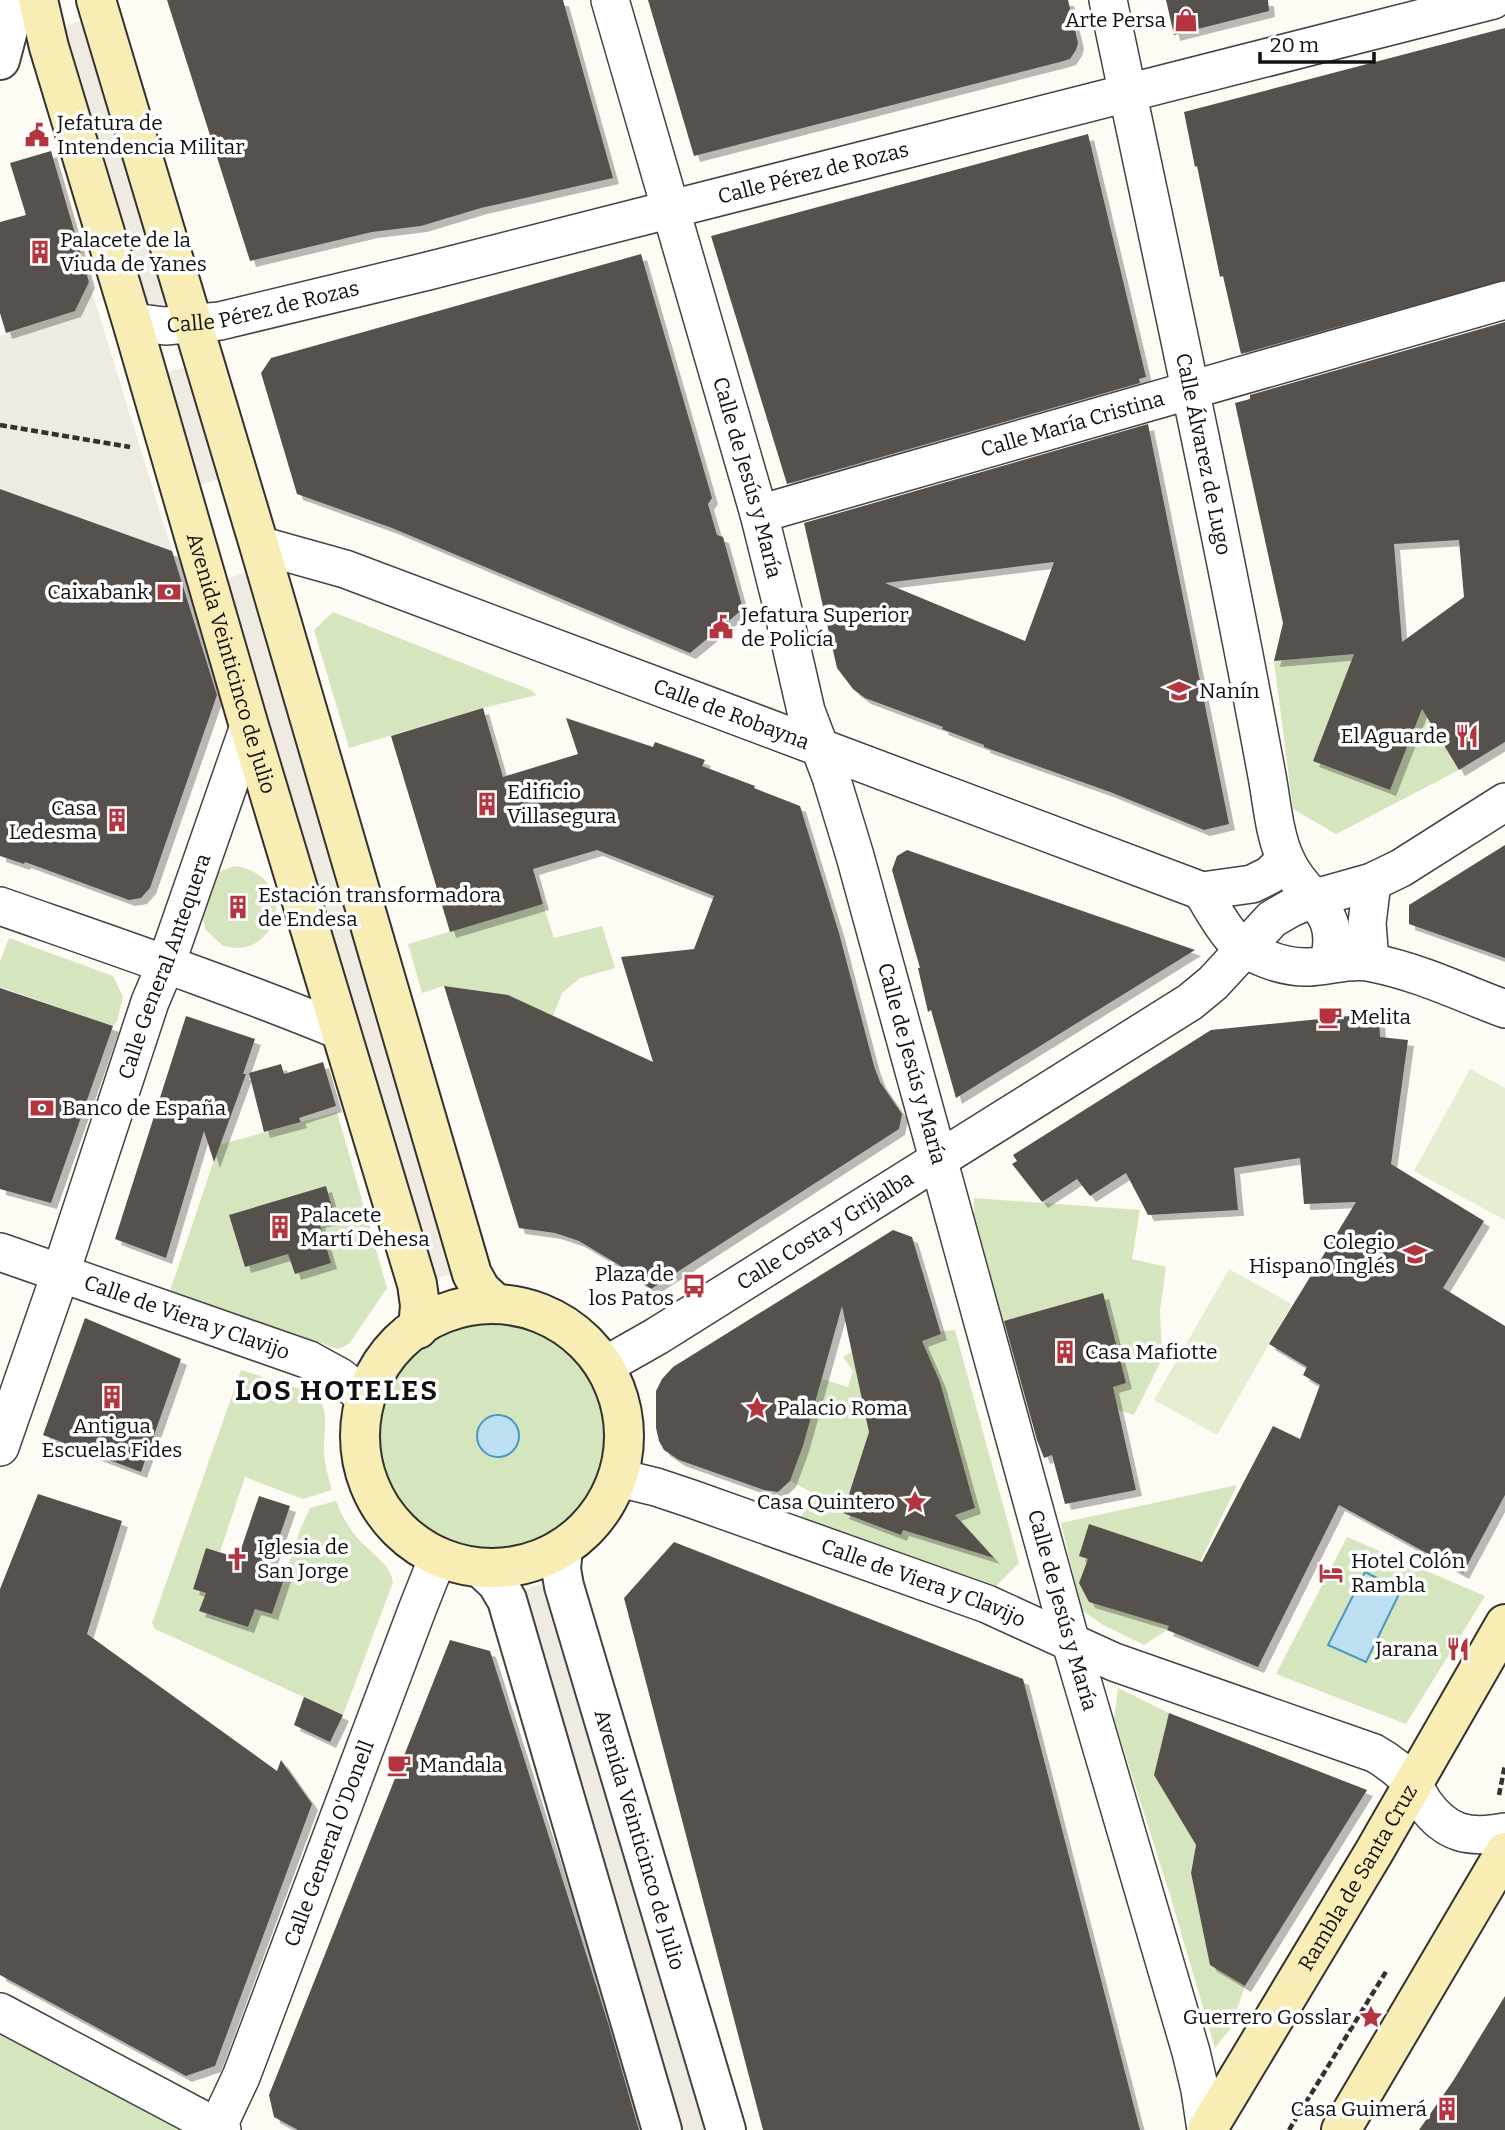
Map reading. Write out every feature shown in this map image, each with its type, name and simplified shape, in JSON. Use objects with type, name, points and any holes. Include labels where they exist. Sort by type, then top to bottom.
[{"type":"main road","name":"Avenida Veinticinco de Julio","points":[[38,0],[49,47],[249,726],[417,1284],[418,1329]]},
{"type":"main road","points":[[96,0],[260,545],[472,1275],[481,1290],[495,1303]]},
{"type":"main road","points":[[495,1303],[536,1311],[576,1333],[606,1365],[618,1398],[625,1430],[619,1478],[599,1515],[578,1538],[563,1548],[523,1564],[482,1569],[438,1557],[416,1545],[391,1522],[373,1495],[362,1462],[360,1424],[365,1397],[392,1349],[418,1329],[453,1310],[495,1303]]},
{"type":"main road","name":"Rambla de Santa Cruz","points":[[1207,2130],[1374,1852],[1505,1624]]},
{"type":"main road","points":[[1341,2130],[1505,1852]]},
{"type":"street","points":[[0,60],[16,0]]},
{"type":"street","name":"Calle de Jesús y María","points":[[610,0],[759,514],[797,680],[841,805],[1071,1643],[1191,2052],[1207,2130]]},
{"type":"street","name":"Calle Álvarez de Lugo","points":[[1108,0],[1247,669],[1277,831],[1285,860],[1315,898],[1333,931],[1328,964]]},
{"type":"street","name":"Calle Pérez de Rozas","points":[[132,323],[164,326],[220,321],[428,271],[1493,0]]},
{"type":"street","name":"Calle María Cristina","points":[[759,514],[1505,300]]},
{"type":"street","name":"Calle de Robayna","points":[[260,545],[345,569],[1202,891],[1252,884],[1270,876],[1285,860]]},
{"type":"street","name":"Calle General Antequera","points":[[0,1447],[150,1002],[166,964],[249,726]]},
{"type":"street","points":[[1315,898],[1372,882],[1401,868],[1505,802]]},
{"type":"street","points":[[1370,962],[1367,923],[1372,882]]},
{"type":"street","points":[[1202,891],[1234,940],[1268,960],[1287,966],[1308,967],[1370,962],[1405,971],[1505,1009]]},
{"type":"street","name":"Calle Costa y Grijalba","points":[[606,1365],[657,1336],[1190,1002],[1213,983],[1272,919],[1315,898]]},
{"type":"street","points":[[0,906],[166,964],[341,1031]]},
{"type":"street","name":"Calle de Viera y Clavijo","points":[[0,1252],[309,1360],[340,1377],[365,1397]]},
{"type":"street","name":"Calle de Viera y Clavijo","points":[[619,1478],[692,1499],[988,1604],[1114,1662],[1374,1754],[1388,1761],[1412,1784],[1433,1814],[1452,1829],[1479,1836],[1505,1832]]},
{"type":"street","name":"Avenida Veinticinco de Julio","points":[[563,1548],[561,1569],[564,1586],[726,2130]]},
{"type":"street","name":"Calle General O'Donell","points":[[220,2129],[438,1557]]},
{"type":"street","points":[[482,1569],[497,1583],[507,1600],[663,2130]]},
{"type":"street","points":[[0,2012],[220,2129]]},
{"type":"path","points":[[0,425],[170,453]]},
{"type":"path","points":[[1289,2130],[1390,1965]]},
{"type":"green space","points":[[333,612],[531,690],[537,695],[483,708],[349,748],[314,630]]},
{"type":"green space","points":[[1368,652],[1394,663],[1459,770],[1336,834],[1293,809],[1274,661]]},
{"type":"green space","points":[[234,866],[257,874],[272,889],[276,899],[274,922],[267,933],[255,944],[239,948],[223,946],[206,930],[201,912],[207,890],[219,872]]},
{"type":"green space","points":[[543,904],[554,938],[602,926],[615,968],[580,978],[562,993],[553,1016],[444,986],[422,993],[408,944]]},
{"type":"green space","points":[[9,938],[113,976],[123,997],[117,1021],[113,1026],[0,987],[0,962]]},
{"type":"green space","points":[[1470,1069],[1505,1088],[1505,1220],[1414,1171]]},
{"type":"green space","points":[[337,1112],[387,1288],[349,1344],[338,1349],[170,1291],[219,1145]]},
{"type":"green space","points":[[974,1198],[1140,1210],[1132,1259],[1166,1267],[1160,1310],[1162,1359],[1134,1415],[1100,1404],[1031,1423],[974,1224]]},
{"type":"green space","points":[[1229,1269],[1292,1304],[1217,1435],[1154,1400]]},
{"type":"green space","points":[[492,1320],[515,1322],[537,1329],[575,1354],[600,1392],[607,1414],[607,1460],[600,1482],[575,1520],[537,1545],[515,1552],[492,1554],[469,1552],[447,1545],[409,1520],[384,1482],[377,1460],[375,1437],[377,1414],[384,1392],[409,1354],[447,1329],[469,1322]]},
{"type":"green space","points":[[955,1330],[1019,1563],[996,1586],[801,1517],[813,1493],[790,1481],[822,1379],[848,1387],[853,1371],[843,1357],[877,1337]]},
{"type":"green space","points":[[241,1370],[316,1394],[325,1415],[324,1452],[332,1490],[303,1499],[245,1477],[220,1552],[206,1548],[193,1588],[206,1593],[200,1611],[248,1627],[255,1609],[272,1614],[310,1508],[336,1501],[352,1531],[383,1563],[393,1582],[343,1715],[155,1629],[152,1623]]},
{"type":"green space","points":[[1237,1485],[1167,1630],[1144,1645],[1103,1625],[1082,1610],[1061,1523]]},
{"type":"green space","points":[[1347,1537],[1485,1596],[1406,1724],[1276,1674]]},
{"type":"green space","points":[[1118,1688],[1169,1713],[1154,1775],[1196,1845],[1191,1873],[1210,1964],[1245,1986],[1230,2029],[1215,2048],[1114,1719]]},
{"type":"green space","points":[[0,2032],[187,2130],[0,2130]]},
{"type":"shaded area","points":[[83,20],[173,295],[167,303],[147,309],[59,36],[65,26]]},
{"type":"shaded area","points":[[89,282],[172,551],[0,489],[0,336],[75,311]]},
{"type":"shaded area","points":[[193,366],[224,471],[219,479],[196,486],[157,374]]},
{"type":"shaded area","points":[[244,573],[258,579],[457,1273],[429,1280],[219,592],[227,579]]},
{"type":"shaded area","points":[[495,1303],[536,1311],[576,1333],[606,1365],[618,1398],[625,1430],[619,1478],[599,1515],[563,1548],[523,1564],[482,1569],[438,1557],[416,1545],[391,1522],[373,1495],[362,1462],[360,1424],[365,1397],[377,1372],[393,1349],[418,1329],[453,1310]],"holes":[[[482,1320],[520,1322],[556,1338],[585,1364],[604,1398],[611,1436],[604,1475],[586,1509],[557,1535],[521,1551],[483,1554],[445,1545],[413,1524],[389,1494],[376,1457],[376,1419],[388,1382],[412,1351],[444,1330]]]},
{"type":"shaded area","points":[[539,1584],[553,1589],[711,2130],[671,2130],[515,1599]]},
{"type":"water","points":[[498,1415],[513,1421],[519,1436],[513,1451],[498,1457],[483,1451],[477,1436],[483,1421]]},
{"type":"water","points":[[1365,1572],[1401,1590],[1366,1662],[1328,1645]]},
{"type":"building","points":[[167,0],[563,0],[613,178],[481,208],[421,226],[372,232],[250,261]]},
{"type":"building","points":[[648,0],[1068,0],[1078,43],[1070,59],[1060,62],[694,156]]},
{"type":"building","points":[[1166,0],[1268,0],[1269,11],[1174,35]]},
{"type":"building","points":[[1505,28],[1505,280],[1241,354],[1223,276],[1220,277],[1184,112]]},
{"type":"building","points":[[1088,134],[1146,377],[1139,379],[1140,383],[787,484],[711,236]]},
{"type":"building","name":"Palacete de la Viuda de Yanes","points":[[51,151],[89,282],[75,311],[6,333],[0,313],[0,222],[26,215],[10,163]]},
{"type":"building","points":[[641,254],[712,498],[708,504],[717,535],[723,537],[743,609],[690,653],[392,528],[297,494],[261,373],[271,358]]},
{"type":"building","points":[[1505,322],[1505,742],[1459,770],[1422,709],[1390,790],[1313,761],[1354,654],[1274,661],[1283,623],[1235,403],[1250,399],[1250,395]],"holes":[[[1459,540],[1464,597],[1402,642],[1394,544]]]},
{"type":"building","points":[[1148,424],[1229,824],[1204,830],[1110,792],[984,747],[942,729],[943,727],[865,698],[853,689],[837,668],[804,523]],"holes":[[[1054,562],[1025,641],[885,583]]]},
{"type":"building","points":[[0,489],[172,551],[217,695],[150,888],[141,898],[129,900],[25,862],[24,864],[0,856]]},
{"type":"building","points":[[483,708],[503,777],[578,754],[566,718],[653,747],[655,742],[705,760],[702,766],[800,806],[839,933],[874,1066],[880,1082],[902,1114],[899,1129],[651,1289],[619,1265],[579,1241],[555,1233],[519,1228],[444,986],[508,995],[653,1062],[621,957],[694,949],[714,896],[597,850],[533,869],[543,904],[450,932],[391,736]]},
{"type":"building","points":[[1505,845],[1505,958],[1409,924],[1409,905]]},
{"type":"building","points":[[907,850],[1195,950],[956,1098],[931,1010],[928,1012],[920,968],[892,870],[897,856]]},
{"type":"building","name":"Banco de España","points":[[0,988],[113,1026],[51,1203],[0,1189]]},
{"type":"building","points":[[1379,1013],[1380,1037],[1408,1040],[1391,1164],[1484,1221],[1443,1288],[1505,1326],[1505,1495],[1463,1573],[1339,1505],[1258,1667],[1167,1630],[1169,1626],[1089,1602],[1079,1583],[1088,1559],[1079,1556],[1089,1524],[1202,1562],[1273,1426],[1300,1439],[1320,1385],[1303,1375],[1307,1367],[1269,1344],[1356,1202],[1304,1204],[1300,1158],[1234,1168],[1238,1210],[1148,1215],[1126,1173],[1090,1196],[1077,1179],[1042,1202],[1012,1164],[1017,1161],[1013,1155],[1211,1030]]},
{"type":"building","points":[[186,1016],[255,1039],[243,1074],[246,1074],[214,1162],[204,1131],[166,1258],[115,1239]]},
{"type":"building","points":[[323,1062],[336,1106],[299,1118],[301,1122],[264,1132],[249,1073],[281,1064],[284,1074]]},
{"type":"building","name":"Palacete Martí Dehesa","points":[[326,1186],[335,1218],[319,1222],[331,1263],[295,1274],[288,1254],[245,1267],[229,1215]]},
{"type":"building","points":[[893,1230],[912,1237],[941,1334],[922,1341],[940,1382],[975,1508],[955,1515],[994,1558],[903,1530],[901,1535],[843,1513],[869,1432],[842,1306],[803,1446],[790,1481],[778,1492],[764,1490],[679,1460],[664,1450],[659,1441],[656,1428],[656,1391],[673,1367]]},
{"type":"building","points":[[1103,1293],[1126,1383],[1113,1387],[1136,1490],[1065,1504],[1052,1455],[1044,1458],[1037,1440],[1004,1321]]},
{"type":"building","name":"Antigua Escuelas Fides","points":[[85,1318],[181,1359],[141,1472],[43,1435]]},
{"type":"building","points":[[38,1494],[122,1521],[87,1634],[277,1771],[281,1760],[312,1804],[215,2066],[186,2076],[0,1975],[0,1589]]},
{"type":"building","name":"Iglesia de San Jorge","points":[[259,1496],[290,1506],[269,1567],[286,1573],[272,1614],[255,1609],[248,1627],[199,1611],[206,1593],[193,1589],[206,1548],[238,1558]]},
{"type":"building","points":[[674,1542],[1023,1679],[1140,2130],[763,2130],[624,1598]]},
{"type":"building","points":[[450,1640],[490,1651],[609,2026],[639,2130],[298,2130],[274,2117],[269,2095]]},
{"type":"building","points":[[304,1697],[343,1715],[330,1742],[294,1725]]},
{"type":"building","points":[[1169,1713],[1367,1790],[1245,1986],[1210,1965],[1191,1873],[1196,1845],[1154,1775]]},
{"type":"building","points":[[1505,1996],[1505,2130],[1419,2130],[1453,2081]]},
{"type":"place","name":"Arte Persa","points":[[1186,20]]},
{"type":"place","name":"Jefatura de Intendencia Militar","points":[[37,135]]},
{"type":"place","name":"Palacete de la Viuda de Yanes","points":[[40,252]]},
{"type":"place","name":"Caixabank","points":[[169,592]]},
{"type":"place","name":"Jefatura Superior de Policía","points":[[721,627]]},
{"type":"place","name":"Nanín","points":[[1179,691]]},
{"type":"place","name":"El Aguarde","points":[[1467,736]]},
{"type":"place","name":"Edificio Villasegura","points":[[487,804]]},
{"type":"place","name":"Casa Ledesma","points":[[117,820]]},
{"type":"place","name":"Estación transformadora de Endesa","points":[[238,907]]},
{"type":"place","name":"Melita","points":[[1330,1017]]},
{"type":"place","name":"Banco de España","points":[[42,1108]]},
{"type":"place","name":"Palacete Martí Dehesa","points":[[280,1227]]},
{"type":"place","name":"Colegio Hispano Inglés","points":[[1415,1254]]},
{"type":"place","name":"Plaza de los Patos","points":[[694,1286]]},
{"type":"place","name":"Casa Mafiotte","points":[[1065,1352]]},
{"type":"place","name":"Antigua Escuelas Fides","points":[[112,1397]]},
{"type":"place","name":"Palacio Roma","points":[[757,1408]]},
{"type":"place","name":"Casa Quintero","points":[[915,1502]]},
{"type":"place","name":"Iglesia de San Jorge","points":[[237,1559]]},
{"type":"place","name":"Hotel Colón Rambla","points":[[1331,1573]]},
{"type":"place","name":"Jarana","points":[[1458,1649]]},
{"type":"place","name":"Mandala","points":[[399,1765]]},
{"type":"place","name":"Guerrero Gosslar","points":[[1371,2017]]},
{"type":"place","name":"Casa Guimerá","points":[[1447,2109]]},
{"type":"district","name":"LOS HOTELES","points":[[337,1390]]}]
